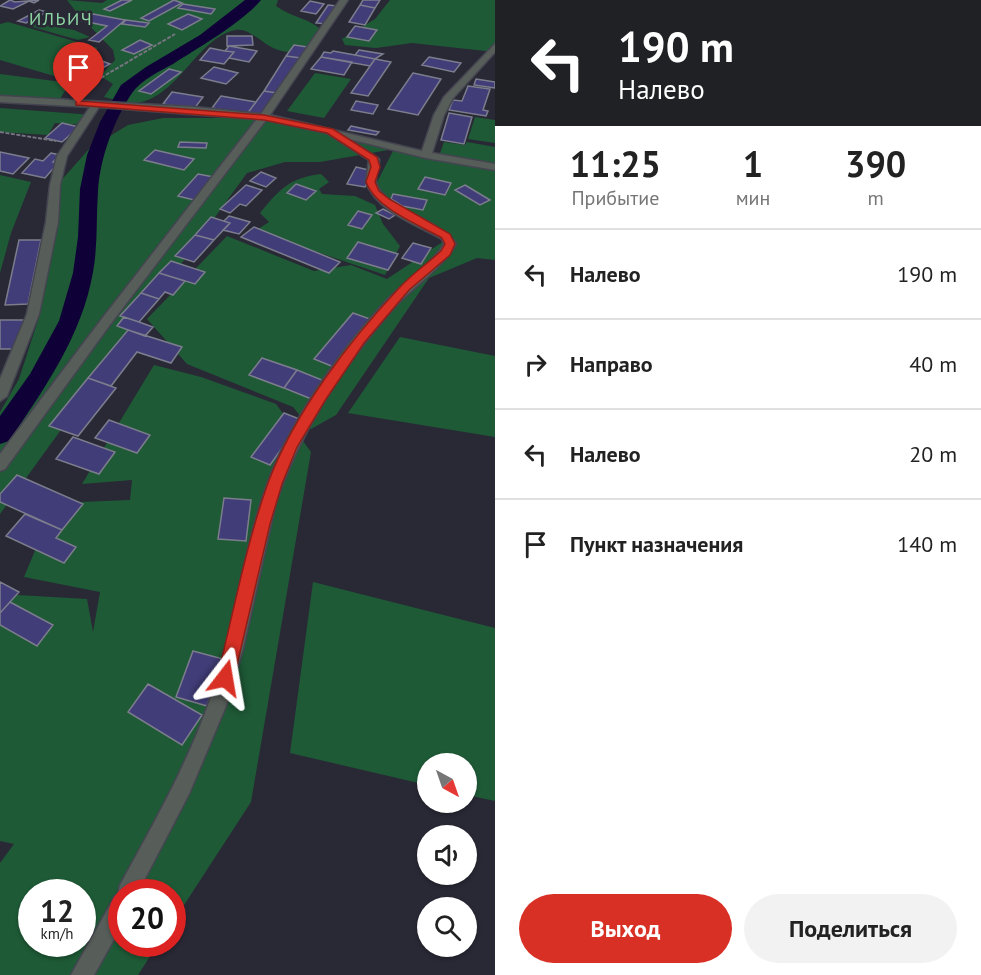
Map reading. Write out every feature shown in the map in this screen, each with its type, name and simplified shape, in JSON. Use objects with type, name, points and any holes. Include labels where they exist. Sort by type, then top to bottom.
[{"type":"lane","points":[[0,465],[112,314],[264,117],[344,0]]},
{"type":"lane","points":[[426,155],[439,116],[449,97],[495,47]]},
{"type":"lane","points":[[0,99],[264,117],[426,155],[495,167]]},
{"type":"lane","points":[[0,396],[33,314],[52,222],[58,170],[68,144],[99,104]]},
{"type":"lane","points":[[134,879],[166,820],[202,743],[214,711],[225,678],[275,484],[290,447],[321,395],[360,340],[405,288],[446,253],[450,244],[446,237],[375,192],[371,182],[376,167],[374,159],[330,131]]},
{"type":"lane","points":[[82,975],[108,928]]},
{"type":"path","points":[[59,103],[175,34]]},
{"type":"path","points":[[0,132],[68,144]]},
{"type":"green space","points":[[67,0],[102,3],[107,0],[278,0],[276,6],[322,30],[318,40],[301,50],[288,52],[278,50],[242,30],[221,35],[160,93],[147,100],[128,103],[104,97],[113,84],[100,76],[115,60],[113,50]]},
{"type":"green space","points":[[390,0],[495,0],[495,52],[412,43],[376,48],[345,45],[342,39],[375,19]]},
{"type":"green space","points":[[8,22],[98,48],[54,76],[0,60],[0,24]]},
{"type":"green space","points":[[36,23],[74,30],[90,37],[78,40],[29,26]]},
{"type":"green space","points":[[315,73],[351,79],[324,118],[287,111]]},
{"type":"green space","points":[[0,74],[70,83],[58,102],[0,98]]},
{"type":"green space","points":[[0,108],[93,115],[87,125],[55,123],[48,135],[0,132]]},
{"type":"green space","points":[[475,117],[495,120],[495,143],[468,139]]},
{"type":"green space","points":[[163,118],[265,118],[495,169],[495,260],[477,258],[429,278],[336,415],[311,429],[293,407],[187,364],[147,319],[227,236],[314,271],[351,265],[387,279],[447,239],[372,192],[394,149],[320,162],[285,162],[247,173],[0,514],[0,412],[19,379],[40,314],[58,184],[89,149],[128,125]]},
{"type":"green space","points":[[444,142],[465,145],[467,142],[495,147],[495,166],[439,156]]},
{"type":"green space","points":[[321,174],[329,182],[319,189],[322,194],[355,196],[375,205],[383,224],[400,246],[385,275],[255,231],[269,222],[260,213],[273,197],[286,186],[301,178]]},
{"type":"green space","points":[[0,175],[31,182],[11,233],[0,273]]},
{"type":"green space","points":[[400,337],[495,356],[495,437],[348,413]]},
{"type":"green space","points":[[154,365],[201,377],[276,404],[311,452],[251,802],[186,902],[186,879],[108,879],[108,957],[150,957],[138,975],[0,975],[0,863],[14,844],[0,841],[0,594],[87,599],[93,632],[100,592],[24,577],[55,503],[130,500],[132,480],[82,484]]},
{"type":"green space","points":[[313,582],[495,628],[495,801],[477,797],[477,753],[417,753],[417,783],[290,753]]},
{"type":"building","points":[[10,0],[15,2],[39,0],[34,3],[29,1],[13,9],[0,6]]},
{"type":"building","points":[[122,0],[132,0],[110,11],[104,9]]},
{"type":"building","points":[[174,0],[182,3],[149,21],[141,18]]},
{"type":"building","points":[[363,0],[380,0],[375,8],[360,5]]},
{"type":"building","points":[[310,1],[324,4],[316,14],[301,11]]},
{"type":"building","points":[[183,4],[215,9],[211,14],[178,8]]},
{"type":"building","points":[[328,5],[338,6],[326,24],[316,23]]},
{"type":"building","points":[[360,5],[375,8],[365,25],[349,22]]},
{"type":"building","points":[[39,10],[47,12],[26,23],[18,21]]},
{"type":"building","points":[[93,14],[125,20],[99,42],[89,40],[107,26],[83,21]]},
{"type":"building","points":[[188,14],[202,19],[182,30],[168,24]]},
{"type":"building","points":[[126,20],[149,23],[145,27],[122,24]]},
{"type":"building","points":[[355,26],[377,30],[369,41],[347,37]]},
{"type":"building","points":[[227,36],[252,36],[253,45],[227,46]]},
{"type":"building","points":[[140,40],[152,45],[134,54],[122,50]]},
{"type":"building","points":[[294,45],[308,47],[301,58],[286,56]]},
{"type":"building","points":[[229,46],[257,51],[249,62],[229,58],[234,52],[225,51]]},
{"type":"building","points":[[210,48],[234,52],[224,64],[200,60]]},
{"type":"building","points":[[359,50],[383,54],[375,59],[355,55]]},
{"type":"building","points":[[333,51],[375,59],[370,66],[321,57],[324,52]]},
{"type":"building","points":[[286,56],[301,58],[277,93],[264,91]]},
{"type":"building","points":[[91,57],[110,64],[86,77],[67,69]]},
{"type":"building","points":[[321,57],[352,62],[344,75],[311,69]]},
{"type":"building","points":[[429,57],[461,63],[454,72],[422,65]]},
{"type":"building","points":[[375,59],[391,62],[368,96],[351,93]]},
{"type":"building","points":[[214,67],[238,73],[226,84],[201,78]]},
{"type":"building","points":[[169,69],[181,72],[151,94],[139,91]]},
{"type":"building","points":[[413,73],[441,79],[418,115],[388,109]]},
{"type":"building","points":[[476,79],[495,82],[495,88],[474,85]]},
{"type":"building","points":[[468,86],[490,89],[483,110],[488,111],[486,116],[449,110],[453,100],[462,101]]},
{"type":"building","points":[[264,91],[277,93],[261,117],[247,114]]},
{"type":"building","points":[[172,92],[203,97],[194,109],[163,104]]},
{"type":"building","points":[[221,96],[256,102],[247,114],[212,108]]},
{"type":"building","points":[[356,101],[378,105],[373,114],[351,110]]},
{"type":"building","points":[[449,113],[472,117],[464,144],[441,140]]},
{"type":"building","points":[[62,123],[79,127],[62,142],[45,138]]},
{"type":"building","points":[[351,126],[379,132],[376,135],[348,130]]},
{"type":"building","points":[[180,142],[207,143],[206,148],[178,147]]},
{"type":"building","points":[[155,150],[194,159],[184,170],[144,160]]},
{"type":"building","points":[[0,152],[29,158],[13,174],[0,171]]},
{"type":"building","points":[[51,153],[60,155],[53,162],[58,163],[45,178],[22,173],[35,159],[43,161]]},
{"type":"building","points":[[356,167],[373,171],[365,187],[347,184]]},
{"type":"building","points":[[261,172],[276,178],[266,187],[250,181]]},
{"type":"building","points":[[198,174],[214,177],[194,200],[178,196]]},
{"type":"building","points":[[425,177],[451,183],[445,195],[418,189]]},
{"type":"building","points":[[296,184],[316,191],[306,200],[287,193]]},
{"type":"building","points":[[246,185],[262,190],[246,206],[240,204],[230,213],[220,209]]},
{"type":"building","points":[[465,185],[490,200],[480,205],[455,190]]},
{"type":"building","points":[[393,194],[427,200],[423,210],[402,206],[391,199]]},
{"type":"building","points":[[383,209],[395,215],[389,219],[376,213]]},
{"type":"building","points":[[358,211],[372,215],[362,229],[348,225]]},
{"type":"building","points":[[229,216],[250,222],[239,234],[223,230],[230,223],[224,221]]},
{"type":"building","points":[[211,217],[230,223],[214,240],[195,235]]},
{"type":"building","points":[[254,227],[340,262],[329,273],[241,237]]},
{"type":"building","points":[[195,235],[214,240],[194,262],[175,256]]},
{"type":"building","points":[[19,240],[41,240],[28,304],[5,305]]},
{"type":"building","points":[[358,242],[398,254],[388,270],[347,258]]},
{"type":"building","points":[[413,243],[431,248],[421,264],[402,258]]},
{"type":"building","points":[[171,261],[205,272],[195,284],[159,273]]},
{"type":"building","points":[[159,273],[185,281],[173,295],[165,292],[159,299],[141,293]]},
{"type":"building","points":[[141,293],[159,299],[139,322],[120,316]]},
{"type":"building","points":[[353,313],[373,320],[334,367],[314,359]]},
{"type":"building","points":[[124,317],[153,327],[145,336],[117,326]]},
{"type":"building","points":[[0,320],[25,320],[17,349],[0,349]]},
{"type":"building","points":[[128,330],[182,347],[171,363],[137,352],[111,386],[88,378]]},
{"type":"building","points":[[262,358],[297,370],[284,388],[249,375]]},
{"type":"building","points":[[297,370],[327,382],[314,400],[284,388]]},
{"type":"building","points":[[88,378],[116,388],[78,436],[49,426]]},
{"type":"building","points":[[284,413],[302,420],[270,465],[251,457]]},
{"type":"building","points":[[109,420],[150,435],[137,453],[95,438]]},
{"type":"building","points":[[73,437],[115,452],[99,474],[56,459]]},
{"type":"building","points":[[17,475],[83,504],[62,530],[0,502],[0,494]]},
{"type":"building","points":[[224,498],[251,500],[246,541],[218,539]]},
{"type":"building","points":[[25,514],[62,530],[56,538],[76,547],[64,563],[6,536]]},
{"type":"building","points":[[0,582],[19,592],[0,613]]},
{"type":"building","points":[[10,602],[53,625],[37,646],[0,625],[0,613]]},
{"type":"building","points":[[193,651],[223,659],[207,706],[176,697]]},
{"type":"building","points":[[148,684],[202,715],[182,745],[128,712]]},
{"type":"waterway","points":[[0,435],[39,378],[70,321],[83,273],[88,237],[89,189],[96,155],[108,122],[127,88],[151,70],[205,38],[254,0]]},
{"type":"district","name":"ИЛЬИЧ","points":[[61,18]]},
{"type":"route","points":[[79,104],[194,110],[264,117],[330,131],[374,159],[376,167],[371,182],[375,192],[446,237],[450,244],[446,253],[405,288],[360,340],[321,395],[290,447],[275,484],[263,524],[225,678]]}]
